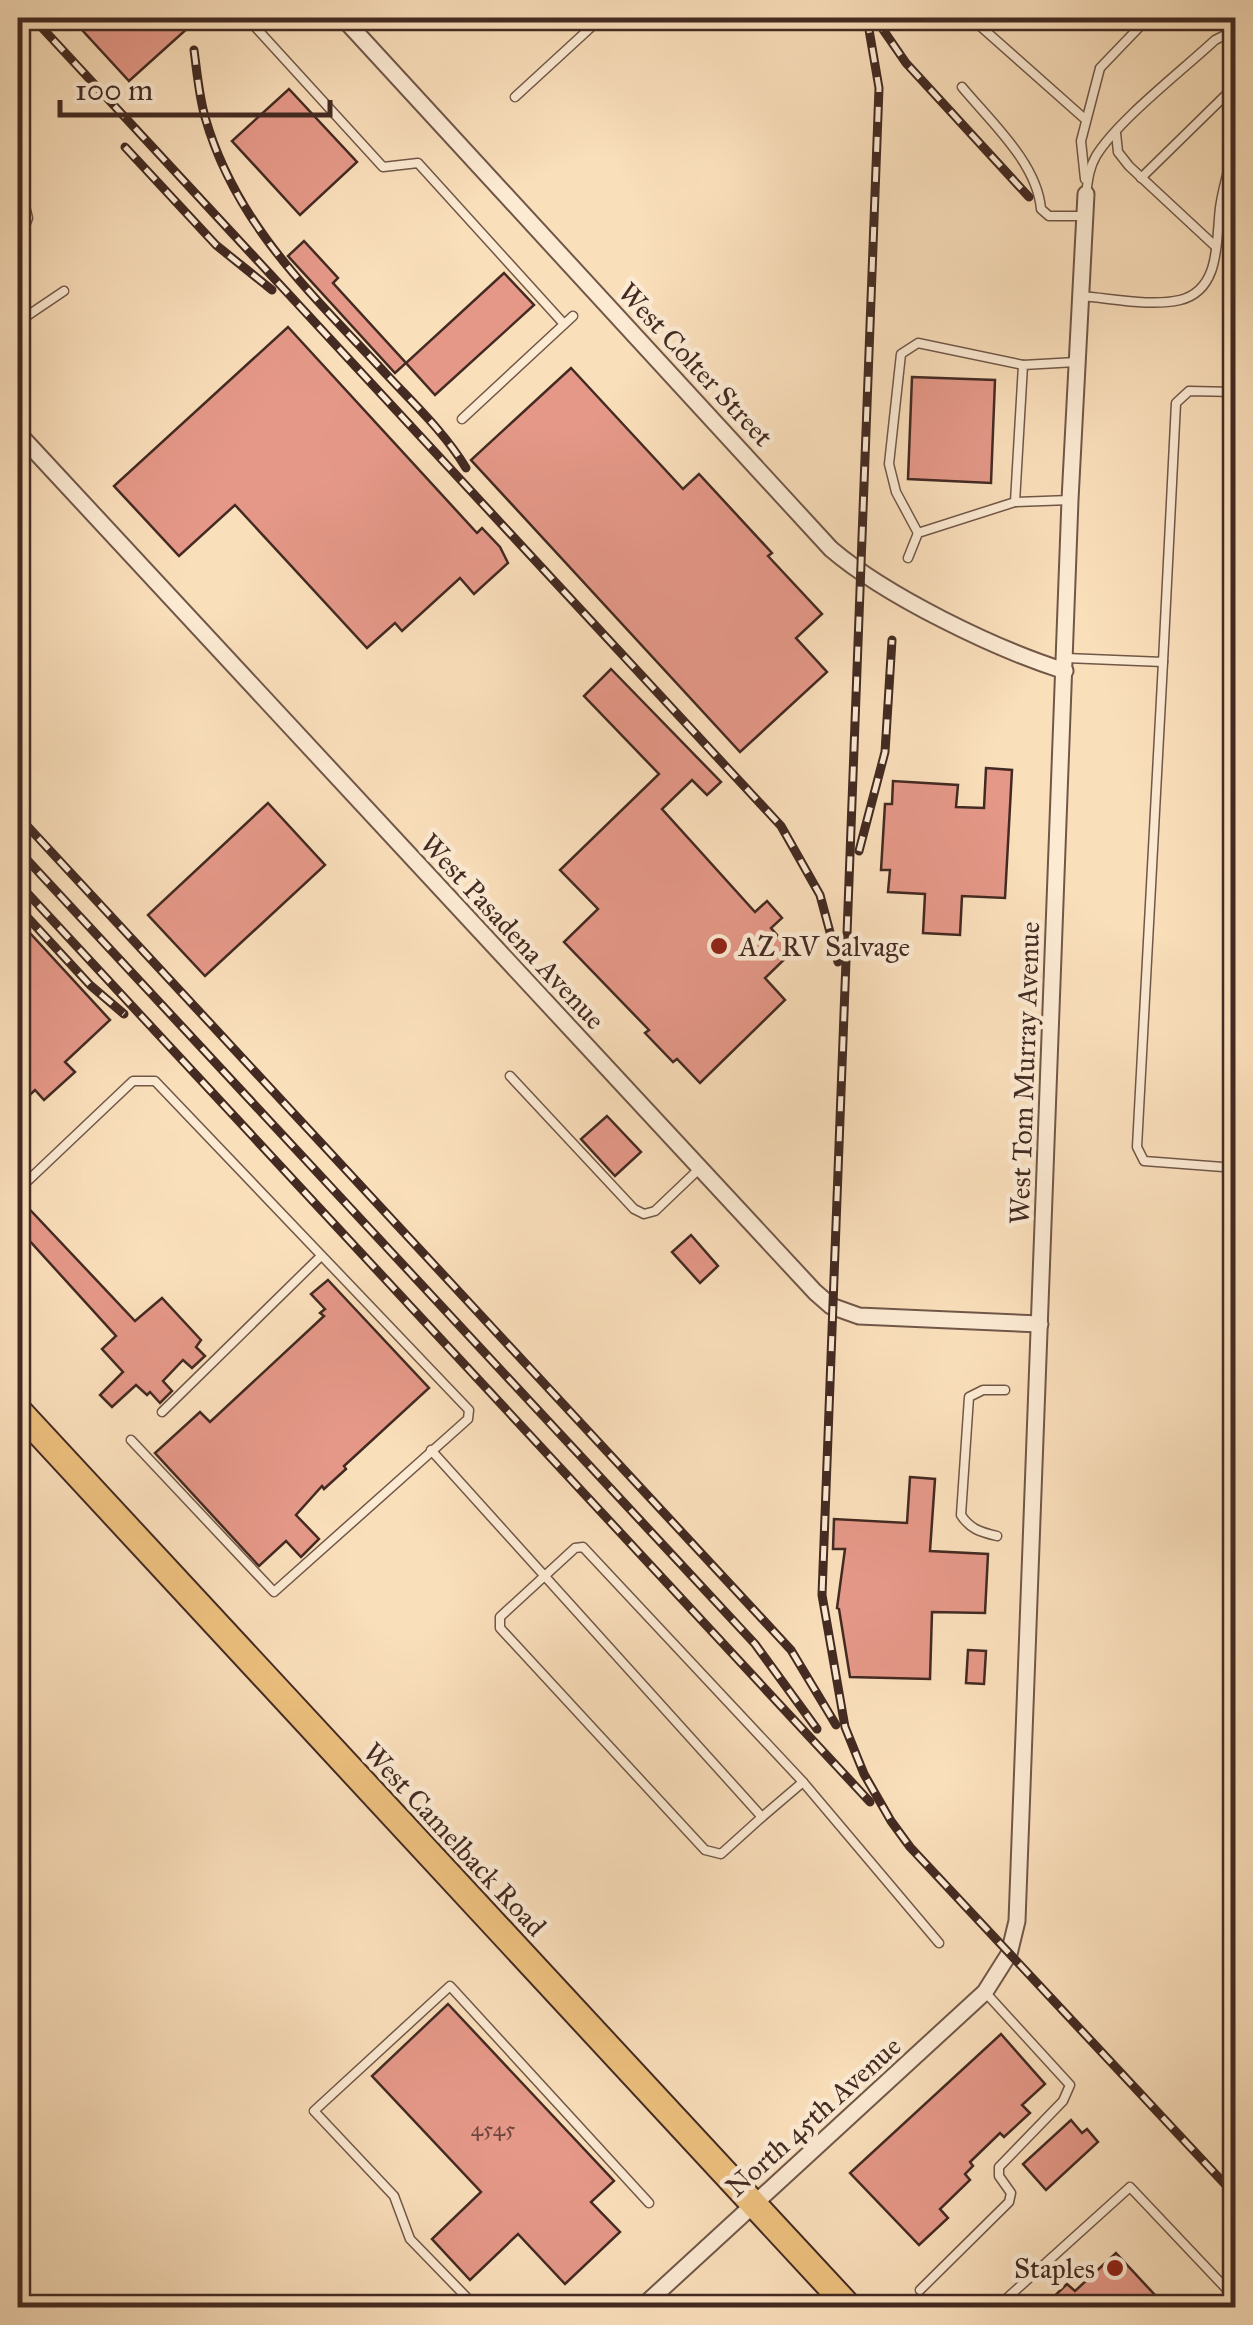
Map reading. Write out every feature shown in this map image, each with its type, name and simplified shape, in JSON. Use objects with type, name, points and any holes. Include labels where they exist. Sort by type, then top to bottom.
[{"type":"main road","name":"West Camelback Road","points":[[18,1410],[850,2308]]},
{"type":"street","name":"West Colter Street","points":[[343,18],[832,549],[859,573],[957,625],[1038,662],[1065,664]]},
{"type":"street","name":"West Tom Murray Avenue","points":[[1010,1954],[1021,1874],[1070,500],[1086,194]]},
{"type":"street","name":"West Pasadena Avenue","points":[[18,433],[831,1306],[859,1316],[1040,1324]]},
{"type":"street","name":"North 45th Avenue","points":[[642,2308],[985,1992],[1010,1954]]},
{"type":"lane","points":[[247,18],[383,167],[418,163],[564,324]]},
{"type":"lane","points":[[516,97],[601,18]]},
{"type":"lane","points":[[971,18],[1086,120]]},
{"type":"lane","points":[[1086,194],[1081,141],[1100,68],[1148,18]]},
{"type":"lane","points":[[1086,194],[1088,173],[1116,133],[1216,40],[1224,36],[1236,40]]},
{"type":"lane","points":[[1141,178],[1236,85]]},
{"type":"lane","points":[[962,87],[1009,143],[1039,190],[1041,210],[1049,216],[1085,216]]},
{"type":"lane","points":[[1116,133],[1118,152],[1215,246]]},
{"type":"lane","points":[[1080,296],[1156,301],[1190,297],[1208,279],[1220,236],[1220,208],[1236,140]]},
{"type":"lane","points":[[18,180],[28,218],[18,244]]},
{"type":"lane","points":[[18,322],[64,291]]},
{"type":"lane","points":[[462,418],[573,316]]},
{"type":"lane","points":[[918,533],[896,492],[889,464],[901,354],[918,343],[1023,365],[1076,362]]},
{"type":"lane","points":[[1015,502],[1023,365]]},
{"type":"lane","points":[[1236,392],[1189,392],[1176,403],[1137,1147],[1144,1161],[1236,1168]]},
{"type":"lane","points":[[918,533],[1015,502],[1070,500]]},
{"type":"lane","points":[[908,558],[918,533]]},
{"type":"lane","points":[[1065,664],[1162,662]]},
{"type":"lane","points":[[510,1076],[634,1209],[644,1214],[655,1211],[699,1168]]},
{"type":"lane","points":[[18,1190],[133,1081],[155,1081],[468,1410],[468,1419],[274,1592],[131,1440]]},
{"type":"lane","points":[[162,1412],[320,1257]]},
{"type":"lane","points":[[997,1536],[980,1532],[960,1515],[969,1397],[983,1390],[1006,1390]]},
{"type":"lane","points":[[432,1450],[762,1817]]},
{"type":"lane","points":[[803,1782],[721,1854],[705,1850],[500,1628],[500,1617],[575,1548],[591,1551],[803,1782],[938,1944]]},
{"type":"lane","points":[[478,2308],[410,2239],[394,2196],[314,2111],[450,1986],[649,2203]]},
{"type":"lane","points":[[920,2290],[1009,2202],[1011,2193],[999,2176],[999,2167],[1062,2100],[1070,2084],[985,1992]]},
{"type":"lane","points":[[996,2308],[1130,2187],[1236,2299]]},
{"type":"building","points":[[71,18],[199,18],[129,81]]},
{"type":"building","points":[[289,89],[357,162],[300,215],[232,141]]},
{"type":"building","points":[[304,241],[338,278],[333,283],[406,363],[395,373],[288,256]]},
{"type":"building","points":[[504,273],[534,305],[435,395],[406,363]]},
{"type":"building","points":[[288,327],[477,533],[482,528],[500,547],[508,563],[474,594],[460,578],[402,631],[395,623],[367,648],[235,505],[179,556],[114,486]]},
{"type":"building","points":[[571,368],[683,489],[699,474],[822,614],[796,638],[827,672],[740,752],[471,460]]},
{"type":"building","points":[[912,377],[995,380],[991,483],[908,479]]},
{"type":"building","points":[[611,669],[721,782],[707,795],[692,780],[662,809],[755,912],[767,901],[782,918],[771,928],[792,952],[765,978],[785,1000],[700,1083],[645,1033],[649,1030],[564,942],[598,909],[560,870],[659,774],[584,696]]},
{"type":"building","points":[[986,768],[1012,770],[1005,898],[962,896],[960,935],[923,933],[925,894],[888,892],[890,870],[881,870],[885,804],[892,804],[893,781],[958,785],[956,807],[984,808]]},
{"type":"building","points":[[268,803],[325,865],[205,976],[148,915]]},
{"type":"building","points":[[18,920],[110,1020],[65,1062],[75,1072],[44,1100],[35,1090],[18,1106]]},
{"type":"building","points":[[607,1116],[641,1152],[615,1176],[581,1139]]},
{"type":"building","points":[[18,1197],[135,1321],[162,1298],[201,1340],[196,1347],[205,1356],[192,1368],[183,1360],[163,1381],[172,1391],[160,1403],[136,1385],[112,1407],[100,1395],[123,1372],[102,1349],[116,1336],[18,1228]]},
{"type":"building","points":[[691,1235],[718,1266],[700,1283],[672,1252]]},
{"type":"building","points":[[328,1280],[429,1388],[344,1466],[346,1469],[324,1489],[322,1486],[296,1515],[319,1539],[301,1557],[286,1541],[259,1566],[155,1453],[200,1412],[210,1422],[324,1316],[320,1313],[325,1309],[311,1294]]},
{"type":"building","points":[[910,1477],[935,1479],[930,1551],[988,1554],[985,1613],[932,1612],[930,1679],[850,1677],[837,1608],[845,1549],[833,1549],[834,1519],[907,1523]]},
{"type":"building","points":[[968,1650],[986,1651],[984,1684],[966,1683]]},
{"type":"building","points":[[448,2004],[614,2181],[591,2202],[620,2232],[565,2284],[518,2234],[470,2280],[432,2239],[481,2192],[372,2076]]},
{"type":"building","points":[[1001,2034],[1045,2084],[1022,2105],[1030,2113],[1004,2137],[1000,2133],[970,2162],[973,2166],[965,2174],[970,2180],[940,2209],[948,2218],[919,2245],[850,2173]]},
{"type":"building","points":[[1071,2120],[1082,2133],[1087,2129],[1098,2142],[1046,2190],[1023,2164]]},
{"type":"building","name":"Staples","points":[[1116,2253],[1167,2308],[1042,2308],[1067,2284],[1075,2291]]},
{"type":"railway","points":[[33,18],[781,826],[820,895],[838,962]]},
{"type":"railway","points":[[867,18],[879,88],[822,1595],[845,1727],[864,1774],[891,1821],[910,1847],[1236,2196]]},
{"type":"railway","points":[[875,18],[906,63],[1029,197]]},
{"type":"railway","points":[[194,50],[203,109],[219,156],[257,225],[305,287],[439,431],[466,468]]},
{"type":"railway","points":[[125,147],[216,245],[272,290]]},
{"type":"railway","points":[[859,851],[885,752],[892,640]]},
{"type":"railway","points":[[18,816],[791,1650],[836,1725]]},
{"type":"railway","points":[[18,850],[755,1644],[817,1729]]},
{"type":"railway","points":[[18,883],[870,1802]]},
{"type":"railway","points":[[18,907],[90,985],[124,1014]]},
{"type":"place","name":"AZ RV Salvage","points":[[719,946]]},
{"type":"place","name":"Staples","points":[[1115,2268]]}]
